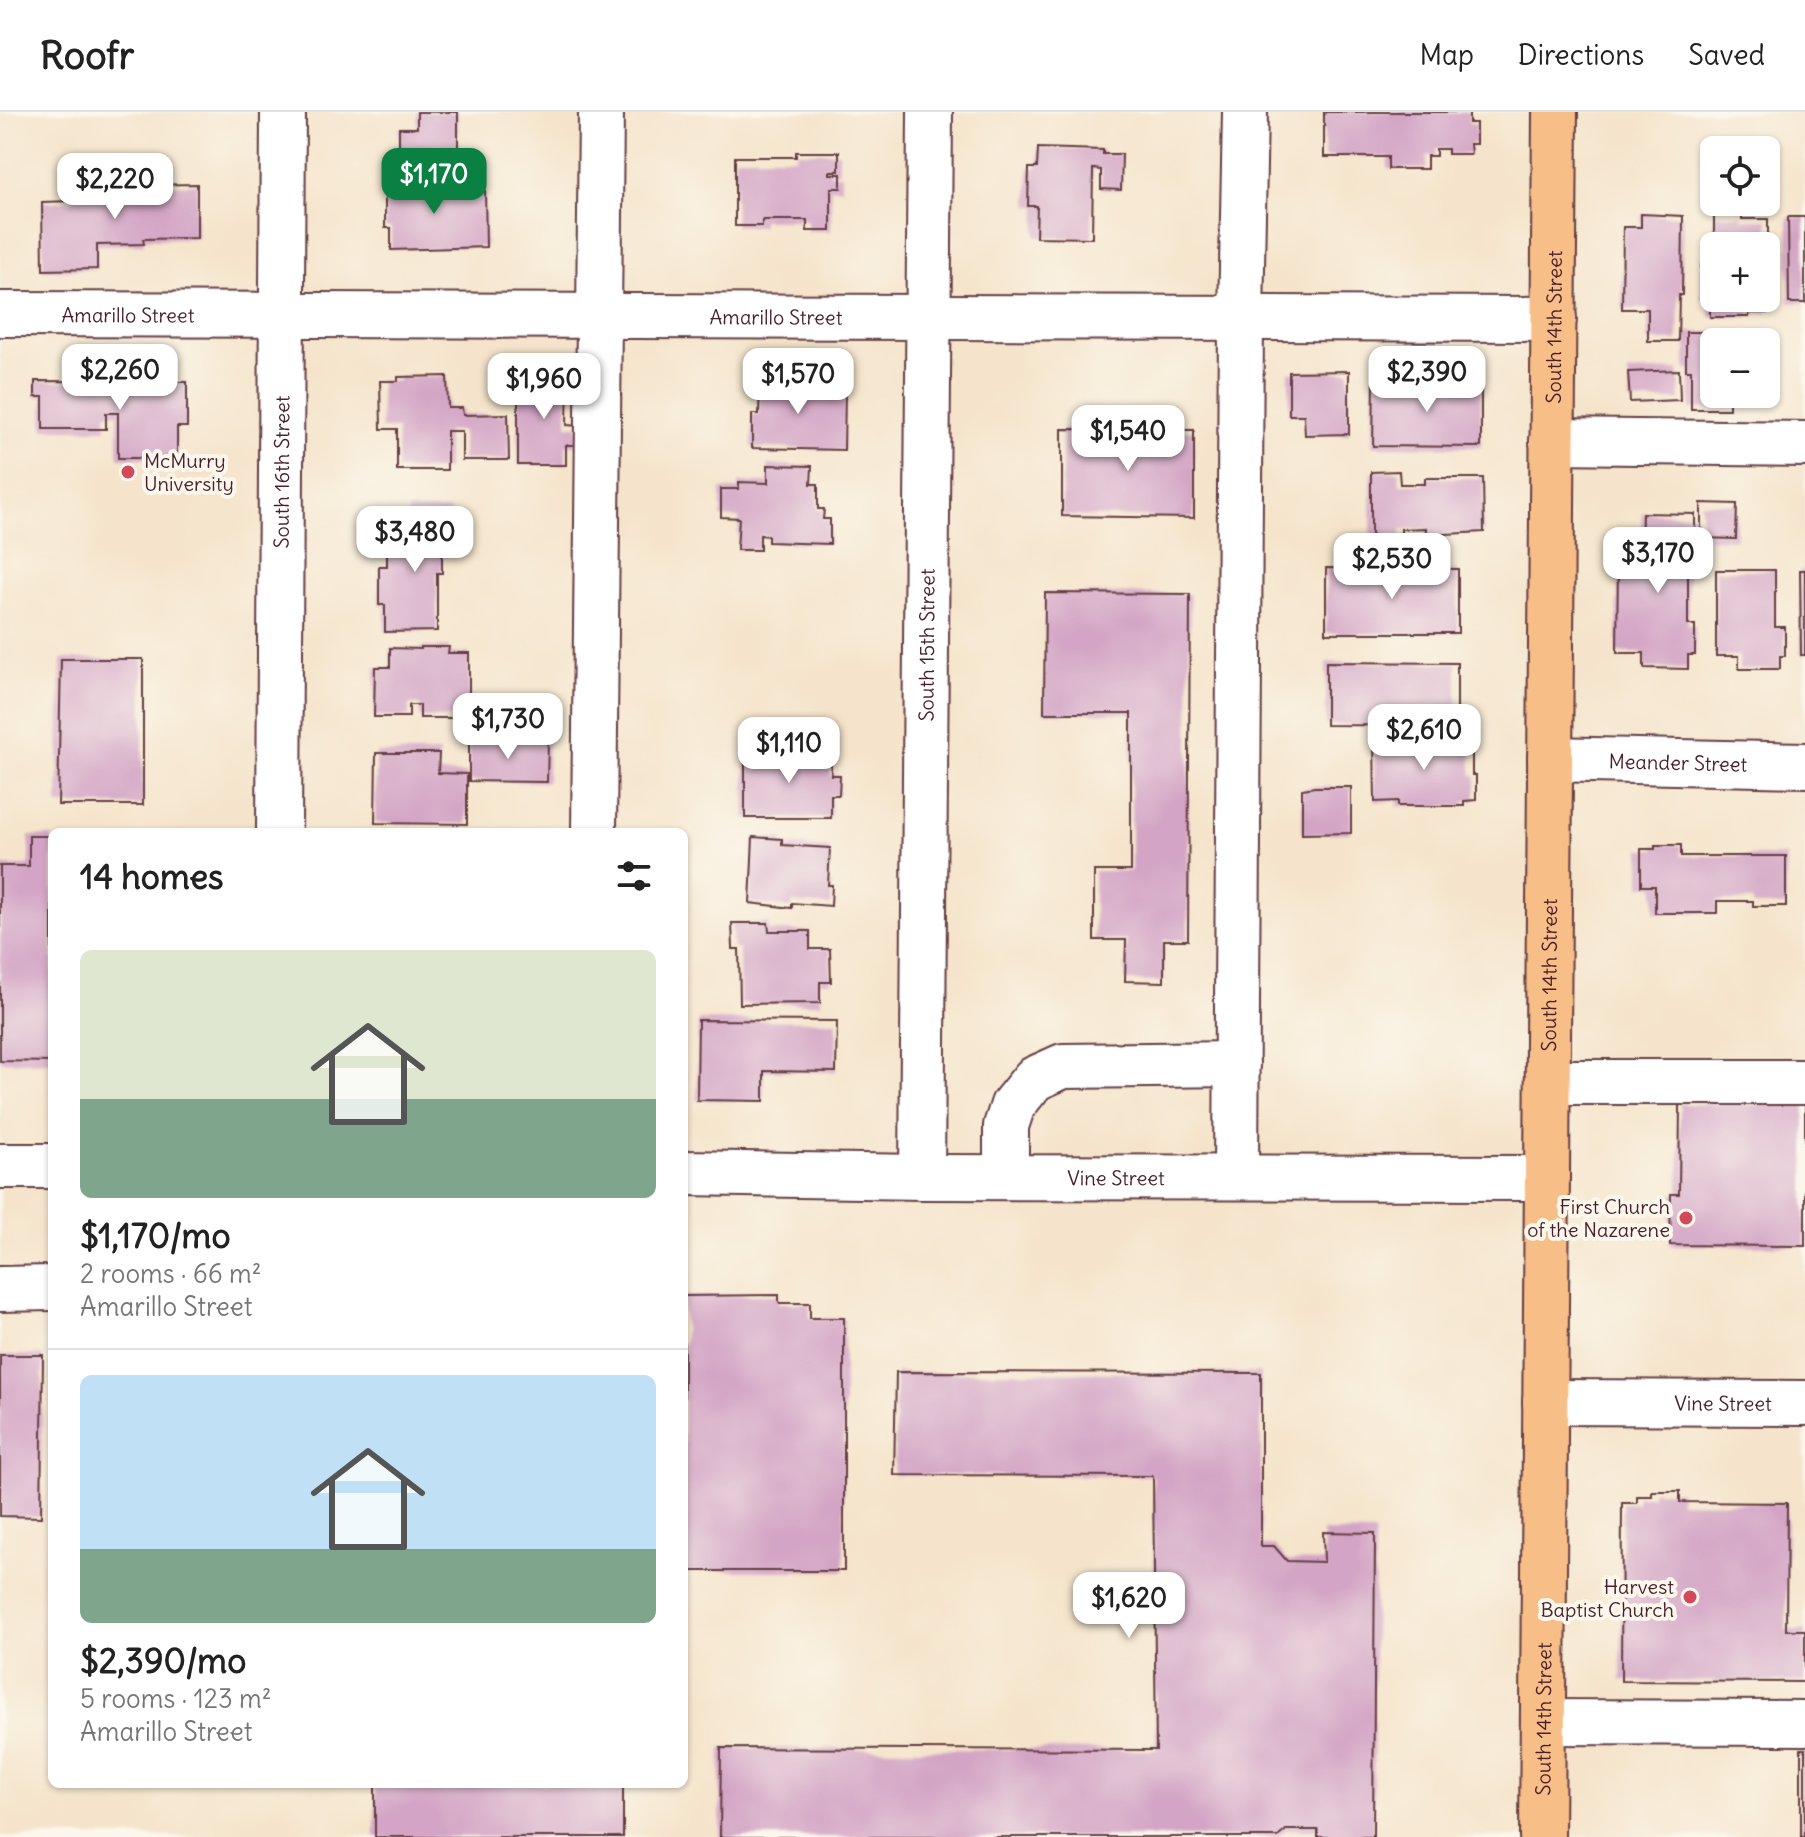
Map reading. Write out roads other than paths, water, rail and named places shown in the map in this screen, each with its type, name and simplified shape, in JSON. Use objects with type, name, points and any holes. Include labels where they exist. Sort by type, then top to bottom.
[{"type":"main road","name":"South 14th Street","points":[[1542,1837],[1555,112]]},
{"type":"street","name":"South 16th Street","points":[[279,828],[283,112]]},
{"type":"street","points":[[594,828],[601,112]]},
{"type":"street","name":"South 15th Street","points":[[922,1177],[930,112]]},
{"type":"street","points":[[1236,1176],[1245,112]]},
{"type":"street","name":"Amarillo Street","points":[[0,314],[1554,319]]},
{"type":"street","points":[[1552,441],[1805,444]]},
{"type":"street","name":"Meander Street","points":[[1550,759],[1805,765]]},
{"type":"street","points":[[1006,1177],[1006,1126],[1013,1105],[1034,1079],[1063,1066],[1237,1064]]},
{"type":"street","points":[[1548,1082],[1805,1082]]},
{"type":"street","points":[[0,1166],[48,1166]]},
{"type":"street","name":"Vine Street","points":[[688,1173],[922,1177],[1547,1178]]},
{"type":"street","points":[[0,1289],[48,1288]]},
{"type":"street","name":"Vine Street","points":[[1545,1402],[1805,1403]]},
{"type":"street","points":[[1543,1722],[1805,1723]]},
{"type":"place","name":"McMurry University","points":[[128,472]]},
{"type":"place","name":"First Church of the Nazarene","points":[[1686,1218]]},
{"type":"place","name":"Harvest Baptist Church","points":[[1690,1597]]}]
